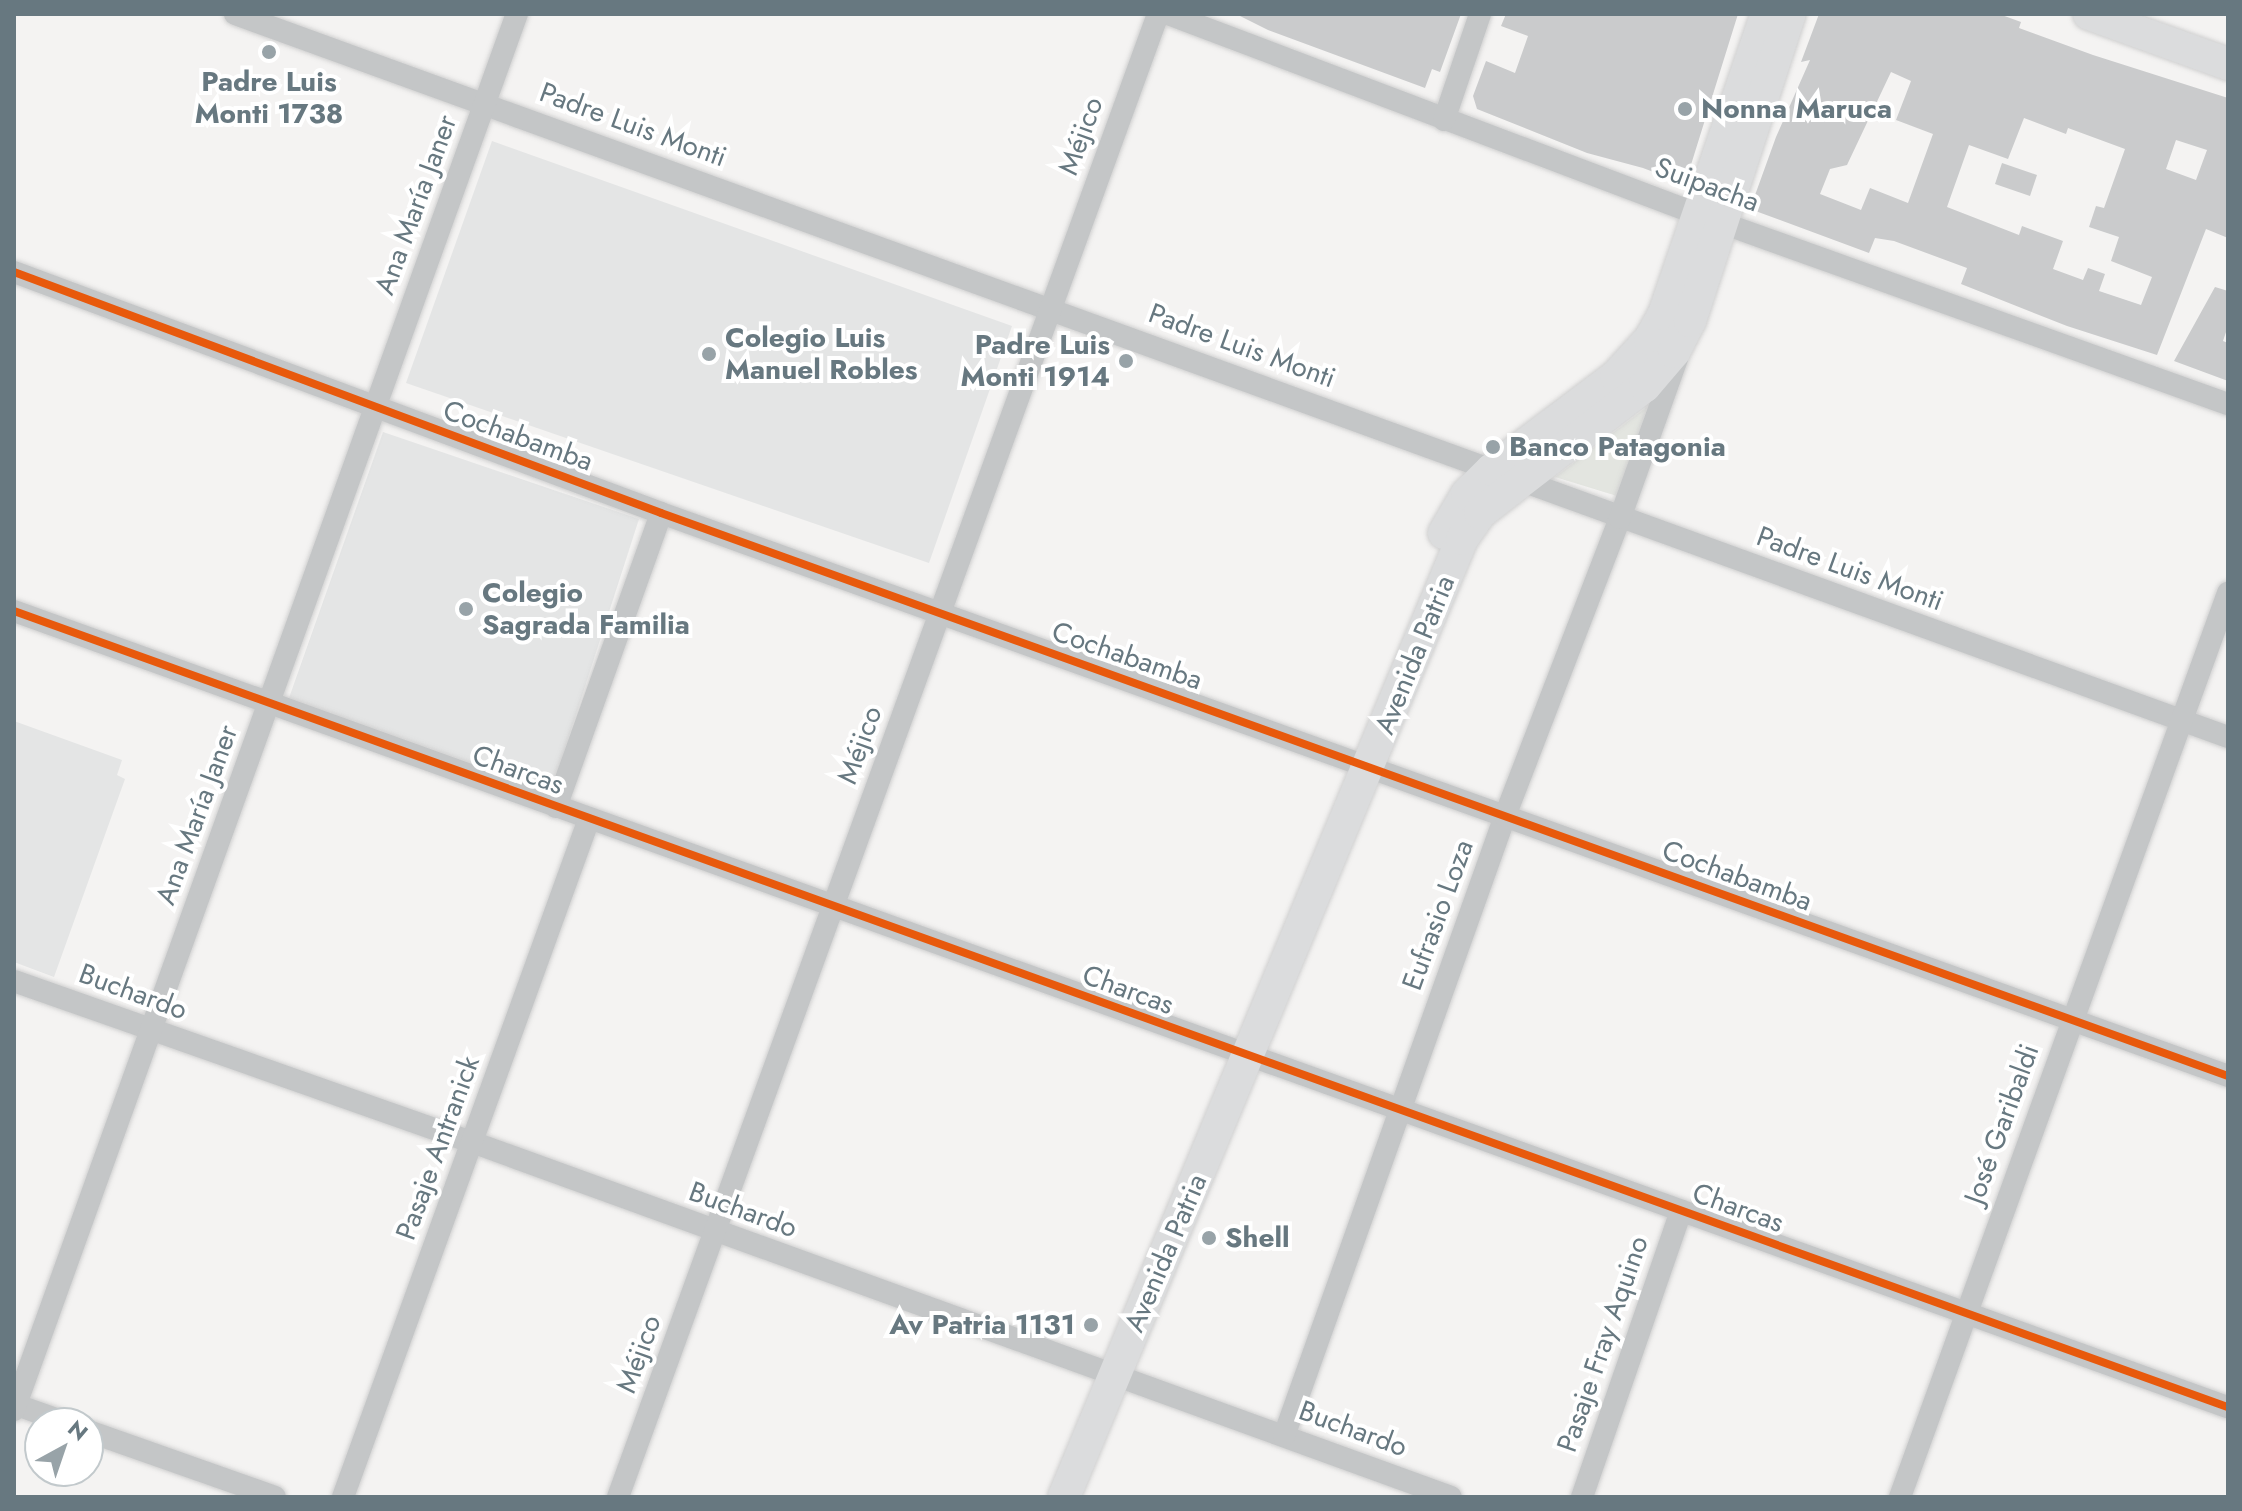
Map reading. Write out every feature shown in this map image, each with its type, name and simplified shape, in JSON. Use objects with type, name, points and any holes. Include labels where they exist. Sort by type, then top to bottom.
[{"type":"main road","name":"Avenida Patria","points":[[1044,1497],[1106,1372],[1361,762],[1462,539],[1480,513],[1637,394],[1660,371],[1690,321],[1710,218],[1767,14]]},
{"type":"main road","name":"Avenida Patria","points":[[1361,762],[1452,516],[1491,470],[1637,394],[1650,339],[1710,218],[1790,14]]},
{"type":"main road","points":[[2089,14],[2228,64]]},
{"type":"main road","name":"Avenida Patria","points":[[1064,1497],[1106,1372]]},
{"type":"street","name":"Padre Luis Monti","points":[[235,14],[2228,737]]},
{"type":"street","name":"Ana María Janer","points":[[15,1406],[517,14]]},
{"type":"street","name":"Méjico","points":[[618,1497],[1158,14]]},
{"type":"street","name":"Suipacha","points":[[1168,14],[1710,218],[2228,404]]},
{"type":"street","points":[[1444,120],[1480,14]]},
{"type":"street","name":"Cochabamba","points":[[14,272],[661,513],[2228,1076]]},
{"type":"street","name":"Eufrasio Loza","points":[[1284,1436],[1505,816],[1620,518],[1637,394]]},
{"type":"street","points":[[556,807],[661,513]]},
{"type":"street","name":"José Garibaldi","points":[[1900,1497],[2228,593]]},
{"type":"street","name":"Charcas","points":[[14,611],[2228,1407]]},
{"type":"street","name":"Pasaje Antranick","points":[[343,1497],[589,819]]},
{"type":"street","name":"Buchardo","points":[[14,981],[472,1142],[1451,1497]]},
{"type":"street","name":"Pasaje Fray Aquino","points":[[1582,1497],[1681,1211]]},
{"type":"street","points":[[104,1437],[275,1497]]},
{"type":"shaded area","name":"Colegio Luis Manuel Robles","points":[[492,141],[1012,326],[929,563],[406,383]]},
{"type":"shaded area","points":[[1648,406],[1617,496],[1555,477]]},
{"type":"shaded area","name":"Colegio Sagrada Familia","points":[[383,432],[639,519],[551,792],[289,698]]},
{"type":"shaded area","points":[[14,721],[122,760],[117,775],[125,779],[54,977],[14,962]]},
{"type":"building","points":[[1236,14],[1461,14],[1440,72],[1432,69],[1425,88],[1268,30]]},
{"type":"building","points":[[1506,14],[1738,14],[1685,184],[1643,168],[1587,153],[1477,109],[1473,96],[1486,61],[1515,73],[1528,36],[1501,26]]},
{"type":"building","points":[[1819,14],[1999,14],[2021,22],[2019,28],[2228,98],[2228,238],[2206,229],[2157,355],[2067,326],[1961,284],[1967,268],[1894,241],[1875,238],[1869,253],[1750,209],[1776,137],[1810,60],[1801,62]],"holes":[[[1891,72],[1911,81],[1896,120],[1933,134],[1908,203],[1870,188],[1861,210],[1820,194],[1830,169],[1847,165]],[[2024,118],[2066,134],[2068,128],[2125,149],[2104,208],[2096,206],[2089,227],[2119,237],[2111,261],[2152,277],[2141,305],[2099,291],[2105,274],[2088,268],[2083,280],[2053,269],[2063,241],[2022,226],[2019,235],[1947,207],[1969,145],[2008,159]],[[2176,140],[2207,150],[2196,180],[2166,169]]]},
{"type":"building","points":[[2002,163],[2037,175],[2030,196],[1995,184]]},
{"type":"building","points":[[2215,287],[2228,291],[2228,326],[2223,341],[2228,343],[2228,381],[2174,361]]},
{"type":"cycle path","points":[[14,272],[661,513],[2228,1076]]},
{"type":"cycle path","points":[[14,611],[2228,1407]]},
{"type":"place","name":"Padre Luis Monti 1738","points":[[269,52]]},
{"type":"place","name":"Nonna Maruca","points":[[1685,109]]},
{"type":"place","name":"Colegio Luis Manuel Robles","points":[[709,354]]},
{"type":"place","name":"Padre Luis Monti 1914","points":[[1126,361]]},
{"type":"place","name":"Banco Patagonia","points":[[1493,447]]},
{"type":"place","name":"Colegio Sagrada Familia","points":[[466,609]]},
{"type":"place","name":"Shell","points":[[1209,1238]]},
{"type":"place","name":"Av Patria 1131","points":[[1091,1325]]}]
